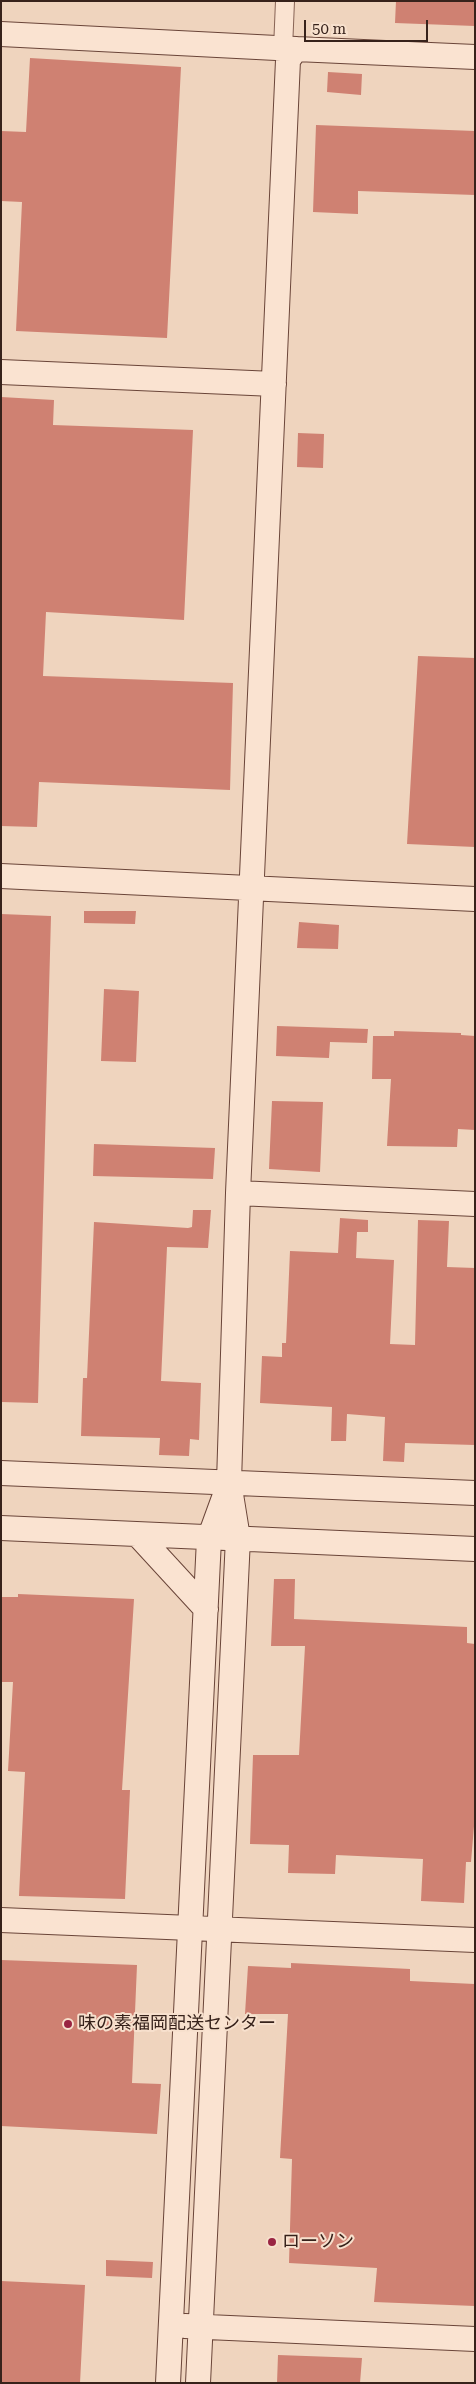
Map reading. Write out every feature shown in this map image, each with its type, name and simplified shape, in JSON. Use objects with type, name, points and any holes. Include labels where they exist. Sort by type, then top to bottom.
[{"type":"street","points":[[198,2383],[238,1538],[229,1482],[238,1192],[289,49],[285,1]]},
{"type":"street","points":[[1,34],[475,57]]},
{"type":"street","points":[[1,372],[274,384]]},
{"type":"street","points":[[1,876],[475,899]]},
{"type":"street","points":[[238,1192],[475,1204]]},
{"type":"street","points":[[1,1473],[475,1493]]},
{"type":"street","points":[[168,2383],[209,1539],[229,1482]]},
{"type":"street","points":[[1,1528],[209,1539],[238,1538],[475,1549]]},
{"type":"street","points":[[138,1535],[206,1609]]},
{"type":"street","points":[[1,1920],[475,1940]]},
{"type":"street","points":[[170,2325],[475,2339]]},
{"type":"building","points":[[396,1],[475,1],[475,26],[395,23]]},
{"type":"building","points":[[30,58],[181,67],[167,338],[16,331],[22,202],[1,201],[1,131],[26,132]]},
{"type":"building","points":[[328,72],[362,74],[361,95],[327,92]]},
{"type":"building","points":[[316,125],[475,131],[475,195],[358,191],[358,214],[313,212]]},
{"type":"building","points":[[1,397],[54,400],[53,425],[193,430],[184,620],[46,612],[43,676],[233,683],[230,790],[39,782],[37,827],[1,826]]},
{"type":"building","points":[[298,433],[324,434],[323,468],[297,467]]},
{"type":"building","points":[[418,656],[475,658],[475,847],[407,844]]},
{"type":"building","points":[[84,911],[136,911],[135,924],[84,923]]},
{"type":"building","points":[[1,914],[51,916],[38,1403],[1,1402]]},
{"type":"building","points":[[299,922],[339,925],[338,949],[297,948]]},
{"type":"building","points":[[104,989],[139,991],[136,1062],[101,1061]]},
{"type":"building","points":[[277,1026],[368,1029],[367,1043],[330,1042],[329,1058],[276,1056]]},
{"type":"building","points":[[394,1031],[461,1033],[461,1035],[475,1036],[475,1130],[458,1129],[457,1147],[387,1146],[391,1079],[372,1079],[373,1036],[394,1036]]},
{"type":"building","points":[[272,1101],[323,1102],[320,1172],[269,1169]]},
{"type":"building","points":[[94,1144],[215,1148],[213,1179],[93,1176]]},
{"type":"building","points":[[193,1210],[211,1210],[208,1248],[167,1247],[161,1381],[201,1383],[199,1440],[190,1439],[189,1456],[159,1455],[160,1438],[81,1436],[83,1378],[87,1378],[94,1222],[188,1228],[192,1227]]},
{"type":"building","points":[[340,1218],[368,1220],[368,1232],[357,1232],[356,1258],[394,1260],[390,1344],[415,1345],[418,1220],[449,1221],[447,1267],[475,1268],[475,1445],[405,1443],[404,1462],[383,1461],[385,1417],[347,1414],[346,1441],[331,1441],[332,1407],[260,1403],[262,1356],[282,1357],[282,1343],[286,1343],[290,1251],[338,1253]]},
{"type":"building","points":[[274,1579],[295,1579],[294,1619],[467,1627],[467,1643],[475,1644],[475,1814],[471,1862],[466,1862],[464,1903],[421,1901],[423,1859],[336,1855],[335,1874],[288,1873],[289,1845],[250,1844],[253,1755],[299,1755],[305,1646],[271,1646]]},
{"type":"building","points":[[18,1594],[134,1599],[122,1790],[130,1790],[125,1899],[19,1896],[25,1772],[8,1771],[13,1682],[1,1682],[1,1597],[18,1597]]},
{"type":"building","name":"味の素福岡配送センター","points":[[1,1960],[137,1965],[132,2083],[161,2084],[157,2134],[1,2126]]},
{"type":"building","points":[[291,1963],[410,1969],[410,1981],[475,1984],[475,2306],[374,2302],[377,2268],[289,2263],[292,2159],[280,2158],[288,2014],[245,2014],[248,1966],[291,1968]]},
{"type":"building","points":[[106,2260],[153,2262],[152,2278],[106,2276]]},
{"type":"building","points":[[1,2281],[85,2285],[80,2383],[1,2383]]},
{"type":"building","points":[[278,2355],[362,2358],[360,2383],[277,2383]]},
{"type":"place","name":"味の素福岡配送センター","points":[[68,2024]]},
{"type":"place","name":"ローソン","points":[[272,2242]]}]
